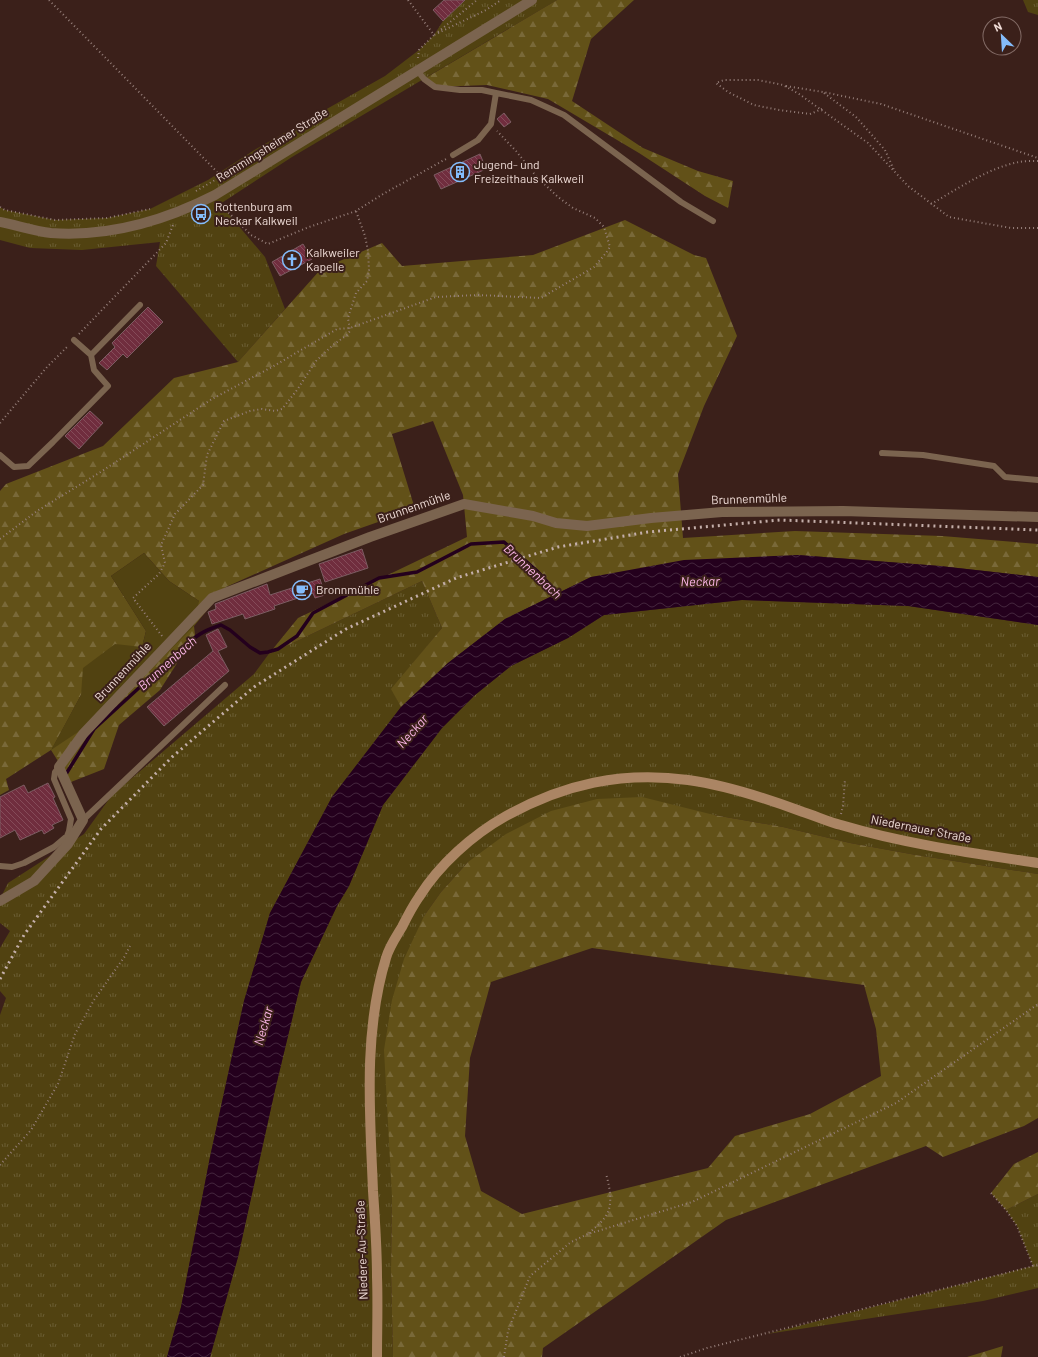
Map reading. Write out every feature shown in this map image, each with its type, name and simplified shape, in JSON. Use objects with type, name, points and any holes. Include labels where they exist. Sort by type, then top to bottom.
[{"type":"main road","name":"Niedere-Au-Straße","points":[[377,1357],[377,1276],[371,1142],[371,1044],[376,998],[386,954],[420,895],[458,851],[477,835],[526,805],[552,794],[581,785],[631,777],[661,777],[691,780],[724,787],[801,811]]},
{"type":"main road","name":"Niedernauer Straße","points":[[801,811],[838,824],[885,837],[1038,863]]},
{"type":"street","name":"Remmingsheimer Straße","points":[[0,222],[50,233],[94,233],[131,227],[171,214],[201,202],[230,186],[532,0]]},
{"type":"street","name":"Brunnenmühle","points":[[59,767],[83,734],[212,598],[370,537],[464,504],[533,516],[556,523],[587,526],[651,518],[722,512],[843,511],[1038,517]]},
{"type":"street","points":[[0,901],[34,881],[68,844],[83,820],[59,767]]},
{"type":"lane","points":[[417,70],[424,79],[435,87],[460,90],[482,90],[531,100],[564,115],[681,202],[713,221]]},
{"type":"lane","points":[[453,155],[478,140],[490,124],[496,93]]},
{"type":"lane","points":[[91,355],[140,305]]},
{"type":"lane","points":[[0,455],[14,467],[28,466],[108,386],[94,370],[91,355],[74,340]]},
{"type":"lane","points":[[882,453],[923,455],[994,466],[1005,477],[1038,480]]},
{"type":"lane","points":[[83,820],[225,685]]},
{"type":"lane","points":[[0,866],[12,867],[24,863],[54,847],[66,836],[69,831],[71,819],[54,779],[55,772],[59,767]]},
{"type":"path","points":[[49,0],[222,176],[230,186]]},
{"type":"path","points":[[408,0],[434,35]]},
{"type":"path","points":[[417,70],[419,50],[434,35],[477,0]]},
{"type":"path","points":[[434,35],[486,10],[501,0]]},
{"type":"path","points":[[822,109],[810,114],[754,105],[728,92],[716,83],[724,80],[737,79],[758,80],[881,104],[1038,160]]},
{"type":"path","points":[[783,85],[822,109],[868,142],[908,186],[949,217],[1011,228],[1038,228]]},
{"type":"path","points":[[823,92],[856,116],[885,150],[896,172]]},
{"type":"path","points":[[0,539],[37,511],[99,473],[212,399],[272,367],[336,330],[350,328],[436,297],[478,295],[540,298],[594,267],[610,247],[604,227],[595,218],[573,208],[558,197],[536,176],[516,151],[490,124]]},
{"type":"path","points":[[214,195],[220,204],[251,235],[268,244],[309,227],[356,211],[383,194],[453,155]]},
{"type":"path","points":[[932,204],[968,182],[997,169],[1019,162],[1038,160]]},
{"type":"path","points":[[192,193],[222,176]]},
{"type":"path","points":[[0,207],[5,210],[55,220],[107,218],[150,209]]},
{"type":"path","points":[[168,643],[133,598],[159,574],[165,563],[161,545],[175,514],[203,485],[207,455],[224,421],[250,411],[275,411],[282,409],[297,390],[316,361],[350,331],[348,320],[356,293],[367,281],[369,270],[365,236],[356,211]]},
{"type":"path","points":[[0,423],[47,367],[166,242],[173,226],[171,214]]},
{"type":"path","points":[[838,824],[843,806],[845,779]]},
{"type":"path","points":[[0,1165],[31,1130],[58,1084],[75,1034],[94,1000],[126,956],[130,946]]},
{"type":"path","points":[[504,1357],[508,1331],[530,1276],[571,1242],[588,1234],[692,1202],[896,1103],[1038,1004]]},
{"type":"path","points":[[588,1234],[600,1224],[609,1209],[610,1186],[606,1174]]},
{"type":"path","points":[[991,1193],[1006,1210],[1017,1226],[1033,1266]]},
{"type":"path","points":[[680,1357],[707,1348],[1038,1265]]},
{"type":"green space","points":[[465,0],[557,0],[292,157],[220,204],[265,257],[285,309],[238,362],[156,266],[160,242],[82,250],[30,248],[0,240],[0,207],[5,210],[55,220],[107,218],[150,209],[208,180],[256,149],[385,76],[419,50],[434,35],[443,21]]},
{"type":"green space","points":[[557,0],[634,0],[591,39],[572,101],[643,148],[698,171],[733,181],[728,208],[705,196],[639,153],[548,99],[487,85],[435,87],[424,79]]},
{"type":"green space","points":[[1023,0],[1038,0],[1038,15],[1028,12]]},
{"type":"green space","points":[[625,220],[694,255],[706,258],[737,336],[704,406],[678,474],[683,538],[795,531],[942,536],[1038,544],[1038,577],[940,566],[798,555],[591,577],[505,619],[448,663],[401,707],[391,689],[442,628],[422,581],[268,655],[298,618],[467,537],[463,495],[433,421],[392,434],[415,509],[344,534],[226,587],[194,626],[195,635],[160,690],[119,725],[104,769],[71,782],[51,750],[6,779],[9,790],[0,795],[0,491],[6,484],[103,446],[174,378],[238,362],[321,269],[382,243],[402,266],[533,255]],"holes":[[[144,553],[169,581],[199,601],[52,749],[81,695],[142,647],[146,631],[111,576]]]},
{"type":"green space","points":[[144,553],[169,581],[199,601],[194,626],[155,665],[81,730],[51,750],[81,695],[83,668],[115,644],[142,647],[146,631],[111,576]]},
{"type":"green space","points":[[422,581],[442,628],[392,689],[401,707],[332,797],[270,913],[244,1001],[210,1157],[181,1307],[167,1357],[0,1357],[0,1015],[6,998],[0,991],[0,948],[10,931],[0,923],[0,899],[8,883],[84,834],[112,795],[254,674],[268,655]]},
{"type":"green space","points":[[742,600],[908,606],[1038,625],[1038,874],[850,843],[783,827],[714,815],[468,862],[441,892],[424,916],[392,1196],[391,1269],[393,1357],[210,1357],[238,1257],[275,1090],[301,982],[337,906],[349,886],[383,805],[442,728],[475,695],[511,666],[568,638],[604,615]]},
{"type":"green space","points":[[642,797],[714,815],[783,827],[850,843],[1038,874],[1038,1118],[1024,1126],[943,1157],[926,1146],[726,1220],[543,1348],[542,1357],[393,1357],[391,1269],[392,1196],[384,1050],[392,1000],[404,959],[424,916],[441,892],[468,862],[506,834],[551,811],[597,799]],"holes":[[[592,948],[864,985],[876,1029],[881,1076],[810,1114],[735,1136],[708,1168],[522,1214],[481,1191],[465,1136],[470,1058],[491,982]]]},
{"type":"green space","points":[[1038,1152],[1038,1194],[1006,1210],[991,1193],[1014,1164]]},
{"type":"green space","points":[[1038,1194],[1038,1288],[983,1301],[767,1334],[1033,1266],[1017,1226],[1006,1210]]},
{"type":"green space","points":[[1003,1346],[1001,1357],[967,1357]]},
{"type":"water","name":"Neckar","points":[[798,555],[940,566],[1038,577],[1038,625],[908,606],[742,600],[604,615],[568,638],[511,666],[475,695],[442,728],[383,805],[349,886],[337,906],[301,982],[275,1090],[238,1257],[210,1357],[167,1357],[181,1307],[210,1157],[244,1001],[270,913],[332,797],[401,707],[448,663],[505,619],[591,577],[684,560]]},
{"type":"building","points":[[444,0],[465,0],[443,21],[433,10]]},
{"type":"building","points":[[504,113],[511,122],[504,127],[497,119]]},
{"type":"building","name":"Jugend- und Freizeithaus Kalkweil","points":[[480,154],[486,169],[441,189],[434,175]]},
{"type":"building","name":"Kalkweiler Kapelle","points":[[303,244],[312,259],[280,276],[272,262]]},
{"type":"building","points":[[148,307],[163,322],[127,358],[123,354],[107,370],[99,363],[115,347],[112,343]]},
{"type":"building","points":[[90,411],[103,423],[79,449],[65,436]]},
{"type":"building","points":[[362,549],[368,568],[325,582],[319,564]]},
{"type":"building","points":[[320,579],[325,595],[315,598],[313,593],[274,606],[275,609],[245,619],[243,614],[212,624],[208,612],[216,609],[215,604],[267,584],[270,595]]},
{"type":"building","points":[[218,629],[227,647],[218,651],[229,671],[164,726],[147,707],[213,651],[206,635]]},
{"type":"building","points":[[48,783],[55,797],[53,798],[63,820],[52,825],[54,828],[44,834],[42,830],[20,840],[15,830],[0,838],[0,797],[24,785],[28,793]]},
{"type":"waterway","name":"Brunnenbach","points":[[66,774],[94,729],[188,643],[207,630],[221,625],[260,653],[278,649],[297,636],[313,613],[379,578],[417,572],[471,544],[504,542],[537,571],[560,596]]},
{"type":"railway","points":[[0,979],[24,935],[101,829],[172,757],[254,687],[346,629],[456,578],[558,547],[648,532],[780,520],[1038,530]]},
{"type":"place","name":"Jugend- und Freizeithaus Kalkweil","points":[[460,172]]},
{"type":"place","name":"Rottenburg am Neckar Kalkweil","points":[[201,214]]},
{"type":"place","name":"Kalkweiler Kapelle","points":[[292,260]]},
{"type":"place","name":"Bronnmühle","points":[[302,590]]}]
